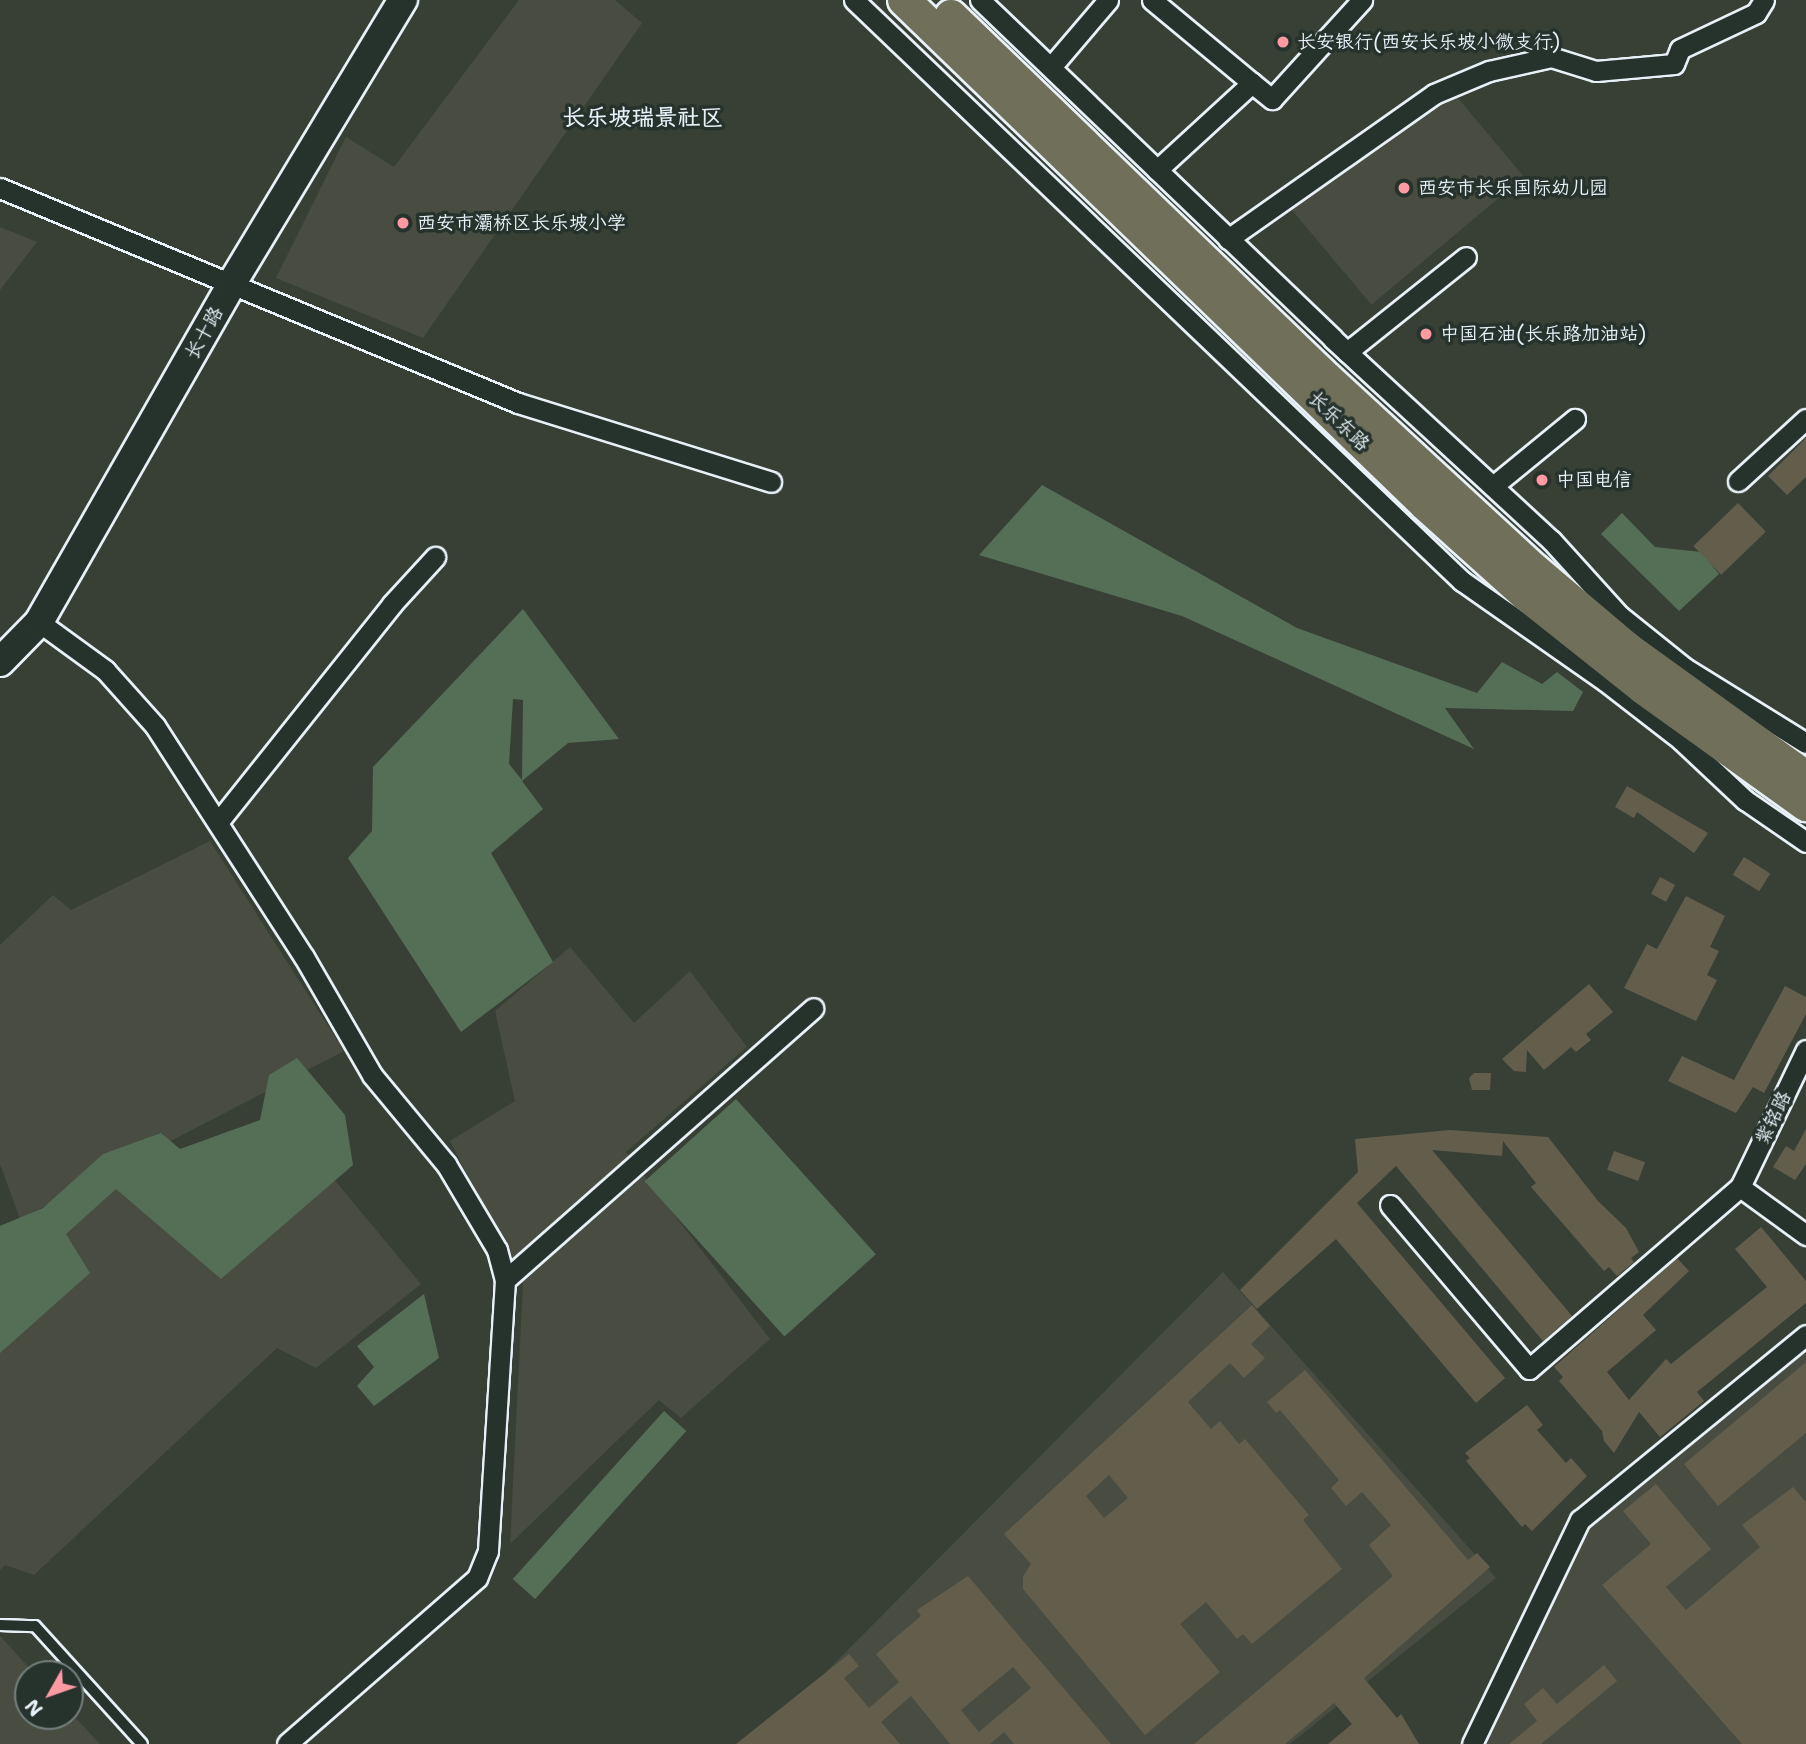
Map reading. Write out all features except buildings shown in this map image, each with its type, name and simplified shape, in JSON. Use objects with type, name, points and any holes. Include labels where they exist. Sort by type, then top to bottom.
[{"type":"main road","name":"长乐东路","points":[[904,0],[1264,350],[1525,594],[1643,688],[1806,805]]},
{"type":"main road","name":"长乐东路","points":[[934,0],[1320,372],[1627,648],[1806,777]]},
{"type":"main road","points":[[1627,648],[1723,691]]},
{"type":"street","name":"长十路","points":[[0,662],[39,622],[232,283],[403,0]]},
{"type":"street","points":[[854,0],[1462,582],[1605,681],[1681,740],[1745,800],[1806,842]]},
{"type":"street","points":[[980,0],[1347,352],[1552,540],[1620,616],[1685,668],[1806,743]]},
{"type":"street","points":[[1051,67],[1108,0]]},
{"type":"street","points":[[1153,0],[1272,99],[1362,0]]},
{"type":"street","points":[[1228,239],[1434,94],[1489,71],[1551,57],[1596,71],[1675,64],[1680,49],[1756,13],[1764,0]]},
{"type":"street","points":[[1157,170],[1252,83]]},
{"type":"street","points":[[0,188],[518,403],[771,482]]},
{"type":"street","points":[[1347,352],[1466,257]]},
{"type":"street","points":[[1493,486],[1575,419]]},
{"type":"street","points":[[1738,481],[1806,419]]},
{"type":"street","points":[[219,821],[392,604],[435,557]]},
{"type":"street","points":[[39,622],[105,670],[155,726],[219,821],[372,1076],[446,1164],[497,1250],[505,1280],[488,1551],[477,1578],[288,1744]]},
{"type":"street","points":[[505,1280],[813,1008]]},
{"type":"street","name":"紫铭路","points":[[1740,1187],[1806,1050]]},
{"type":"street","points":[[1390,1205],[1529,1369],[1740,1187],[1806,1235]]},
{"type":"street","points":[[1472,1744],[1580,1520],[1806,1335]]},
{"type":"lane","points":[[0,1625],[34,1626],[142,1744]]},
{"type":"shaded area","name":"西安市灞桥区长乐坡小学","points":[[519,0],[615,0],[642,23],[423,338],[276,278],[346,137],[394,167]]},
{"type":"shaded area","name":"西安市长乐国际幼儿园","points":[[1441,78],[1524,177],[1371,305],[1289,206]]},
{"type":"shaded area","points":[[0,227],[37,242],[0,290]]},
{"type":"shaded area","points":[[210,841],[344,1051],[20,1219],[0,1164],[0,945],[53,895],[71,910]]},
{"type":"shaded area","points":[[570,947],[634,1023],[690,971],[747,1047],[626,1152],[770,1339],[681,1418],[659,1400],[510,1544],[523,1284],[450,1141],[515,1101],[495,1011]]},
{"type":"shaded area","points":[[322,1165],[421,1284],[316,1368],[277,1348],[34,1575],[5,1565],[0,1570],[0,1325],[62,1229],[115,1173]]},
{"type":"shaded area","points":[[1223,1272],[1496,1578],[1290,1744],[860,1744],[811,1687]]},
{"type":"shaded area","points":[[1806,1342],[1806,1744],[1482,1744],[1592,1523]]},
{"type":"shaded area","points":[[0,1636],[22,1660],[14,1660],[14,1730],[84,1730],[84,1727],[100,1744],[0,1744]]},
{"type":"green space","points":[[1042,485],[1297,628],[1477,693],[1502,662],[1542,684],[1557,672],[1583,692],[1573,711],[1445,708],[1474,749],[1182,616],[979,555]]},
{"type":"green space","points":[[1622,513],[1655,547],[1701,552],[1719,574],[1679,611],[1601,534]]},
{"type":"green space","points":[[523,609],[619,739],[568,743],[522,781],[543,809],[491,853],[553,962],[461,1032],[348,858],[372,831],[373,767]],"holes":[[[513,699],[523,700],[522,780],[509,764]]]},
{"type":"green space","points":[[297,1058],[345,1115],[353,1165],[221,1279],[116,1189],[66,1234],[90,1273],[0,1353],[0,1226],[43,1208],[103,1154],[161,1133],[180,1149],[260,1120],[269,1075]]},
{"type":"green space","points":[[736,1099],[876,1254],[784,1337],[645,1181]]},
{"type":"green space","points":[[424,1294],[439,1358],[374,1406],[357,1386],[374,1367],[357,1346]]},
{"type":"green space","points":[[664,1411],[686,1431],[535,1599],[513,1579]]},
{"type":"place","name":"长安银行(西安长乐坡小微支行)","points":[[1283,42]]},
{"type":"place","name":"西安市长乐国际幼儿园","points":[[1404,188]]},
{"type":"place","name":"西安市灞桥区长乐坡小学","points":[[403,223]]},
{"type":"place","name":"中国石油(长乐路加油站)","points":[[1426,334]]},
{"type":"place","name":"中国电信","points":[[1542,480]]},
{"type":"district","name":"长乐坡瑞景社区","points":[[643,117]]}]
